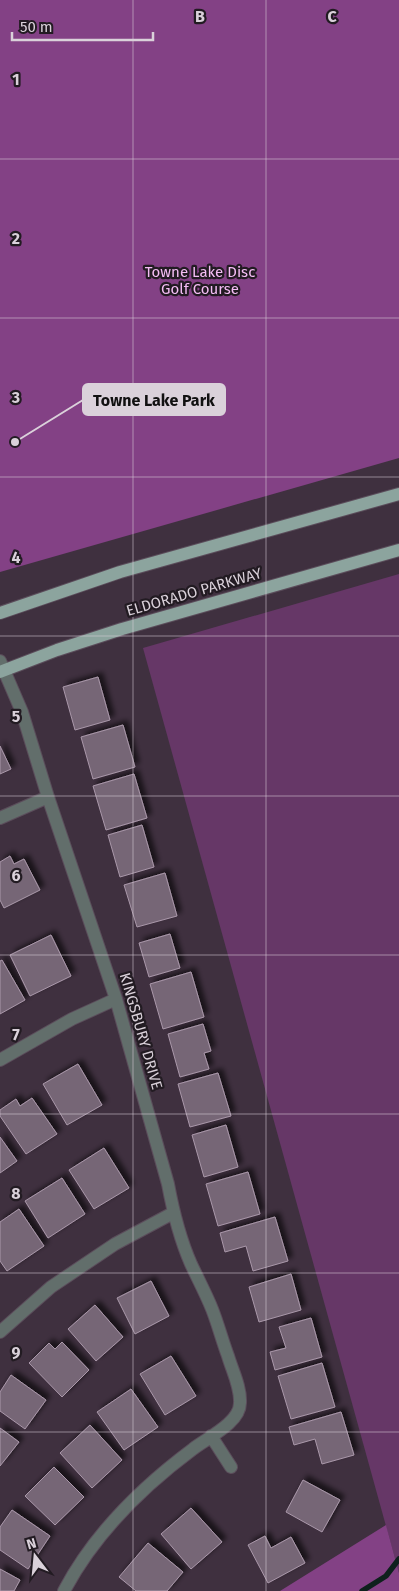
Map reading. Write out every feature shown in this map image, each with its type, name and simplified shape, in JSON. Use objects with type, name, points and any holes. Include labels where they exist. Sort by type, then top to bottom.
[{"type":"main road","points":[[0,613],[120,572],[399,494]]},
{"type":"main road","name":"ELDORADO PARKWAY","points":[[2,668],[122,629],[399,550]]},
{"type":"street","name":"KINGSBURY DRIVE","points":[[2,668],[22,712],[48,797],[116,999],[168,1184],[173,1213],[190,1263],[212,1309],[238,1388],[239,1412],[234,1419],[211,1436]]},
{"type":"street","points":[[0,818],[48,797]]},
{"type":"street","points":[[0,1060],[72,1019],[116,999]]},
{"type":"street","points":[[0,1332],[51,1287],[115,1244],[173,1213]]},
{"type":"street","points":[[64,1591],[106,1530],[147,1486],[211,1436],[231,1467]]},
{"type":"shaded area","points":[[399,574],[399,1573],[143,648]]},
{"type":"green space","name":"Towne Lake Disc Golf Course","points":[[0,0],[399,0],[399,458],[0,572]]},
{"type":"green space","points":[[386,1525],[399,1573],[399,1591],[280,1591]]},
{"type":"building","points":[[98,677],[110,720],[75,730],[63,687]]},
{"type":"building","points":[[123,725],[135,767],[93,779],[81,737]]},
{"type":"building","points":[[0,746],[11,769],[0,774]]},
{"type":"building","points":[[134,774],[147,818],[106,830],[93,786]]},
{"type":"building","points":[[142,825],[154,867],[120,877],[108,835]]},
{"type":"building","points":[[10,856],[14,864],[24,859],[40,890],[4,908],[0,900],[0,862]]},
{"type":"building","points":[[165,873],[177,916],[137,927],[124,885]]},
{"type":"building","points":[[170,934],[180,968],[149,977],[139,943]]},
{"type":"building","points":[[51,935],[71,976],[30,996],[10,955]]},
{"type":"building","points":[[2,960],[25,1000],[0,1014],[0,961]]},
{"type":"building","points":[[191,972],[204,1017],[163,1029],[150,984]]},
{"type":"building","points":[[203,1024],[211,1051],[204,1053],[209,1069],[180,1077],[168,1034]]},
{"type":"building","points":[[78,1064],[102,1105],[67,1125],[43,1084]]},
{"type":"building","points":[[218,1073],[231,1116],[190,1127],[178,1084]]},
{"type":"building","points":[[32,1098],[57,1134],[26,1154],[0,1116],[0,1110],[16,1099],[20,1106]]},
{"type":"building","points":[[226,1125],[238,1167],[204,1177],[192,1135]]},
{"type":"building","points":[[0,1137],[17,1161],[0,1173]]},
{"type":"building","points":[[104,1148],[129,1188],[94,1209],[69,1170]]},
{"type":"building","points":[[248,1172],[260,1214],[218,1226],[206,1184]]},
{"type":"building","points":[[62,1178],[85,1214],[48,1238],[25,1201]]},
{"type":"building","points":[[19,1209],[44,1246],[7,1271],[0,1261],[0,1222]]},
{"type":"building","points":[[275,1217],[288,1261],[253,1271],[246,1246],[225,1252],[220,1233]]},
{"type":"building","points":[[291,1274],[301,1310],[259,1322],[249,1287]]},
{"type":"building","points":[[151,1281],[169,1316],[135,1334],[117,1298]]},
{"type":"building","points":[[95,1305],[123,1337],[96,1361],[68,1329]]},
{"type":"building","points":[[311,1318],[322,1357],[275,1370],[270,1352],[286,1348],[279,1327]]},
{"type":"building","points":[[62,1342],[89,1370],[62,1397],[29,1363],[49,1343],[55,1349]]},
{"type":"building","points":[[171,1356],[196,1396],[165,1415],[140,1374]]},
{"type":"building","points":[[322,1363],[335,1407],[291,1419],[278,1376]]},
{"type":"building","points":[[11,1375],[46,1400],[25,1429],[0,1411],[0,1392]]},
{"type":"building","points":[[131,1389],[158,1427],[124,1450],[97,1412]]},
{"type":"building","points":[[341,1412],[354,1455],[322,1464],[315,1439],[294,1445],[289,1427]]},
{"type":"building","points":[[90,1425],[122,1460],[92,1488],[60,1453]]},
{"type":"building","points":[[0,1428],[19,1442],[0,1466]]},
{"type":"building","points":[[54,1467],[84,1497],[55,1525],[25,1496]]},
{"type":"building","points":[[303,1480],[340,1500],[322,1532],[286,1512]]},
{"type":"building","points":[[191,1508],[222,1542],[191,1569],[161,1534]]},
{"type":"building","points":[[12,1510],[50,1536],[28,1569],[0,1550],[0,1527]]},
{"type":"building","points":[[265,1536],[271,1548],[291,1537],[305,1563],[268,1583],[248,1545]]},
{"type":"building","points":[[148,1543],[183,1572],[167,1591],[136,1591],[119,1577]]},
{"type":"building","points":[[0,1569],[20,1580],[14,1591],[0,1591]]},
{"type":"waterway","points":[[362,1591],[386,1576],[399,1559]]},
{"type":"place","name":"Towne Lake Park","points":[[15,442]]}]
